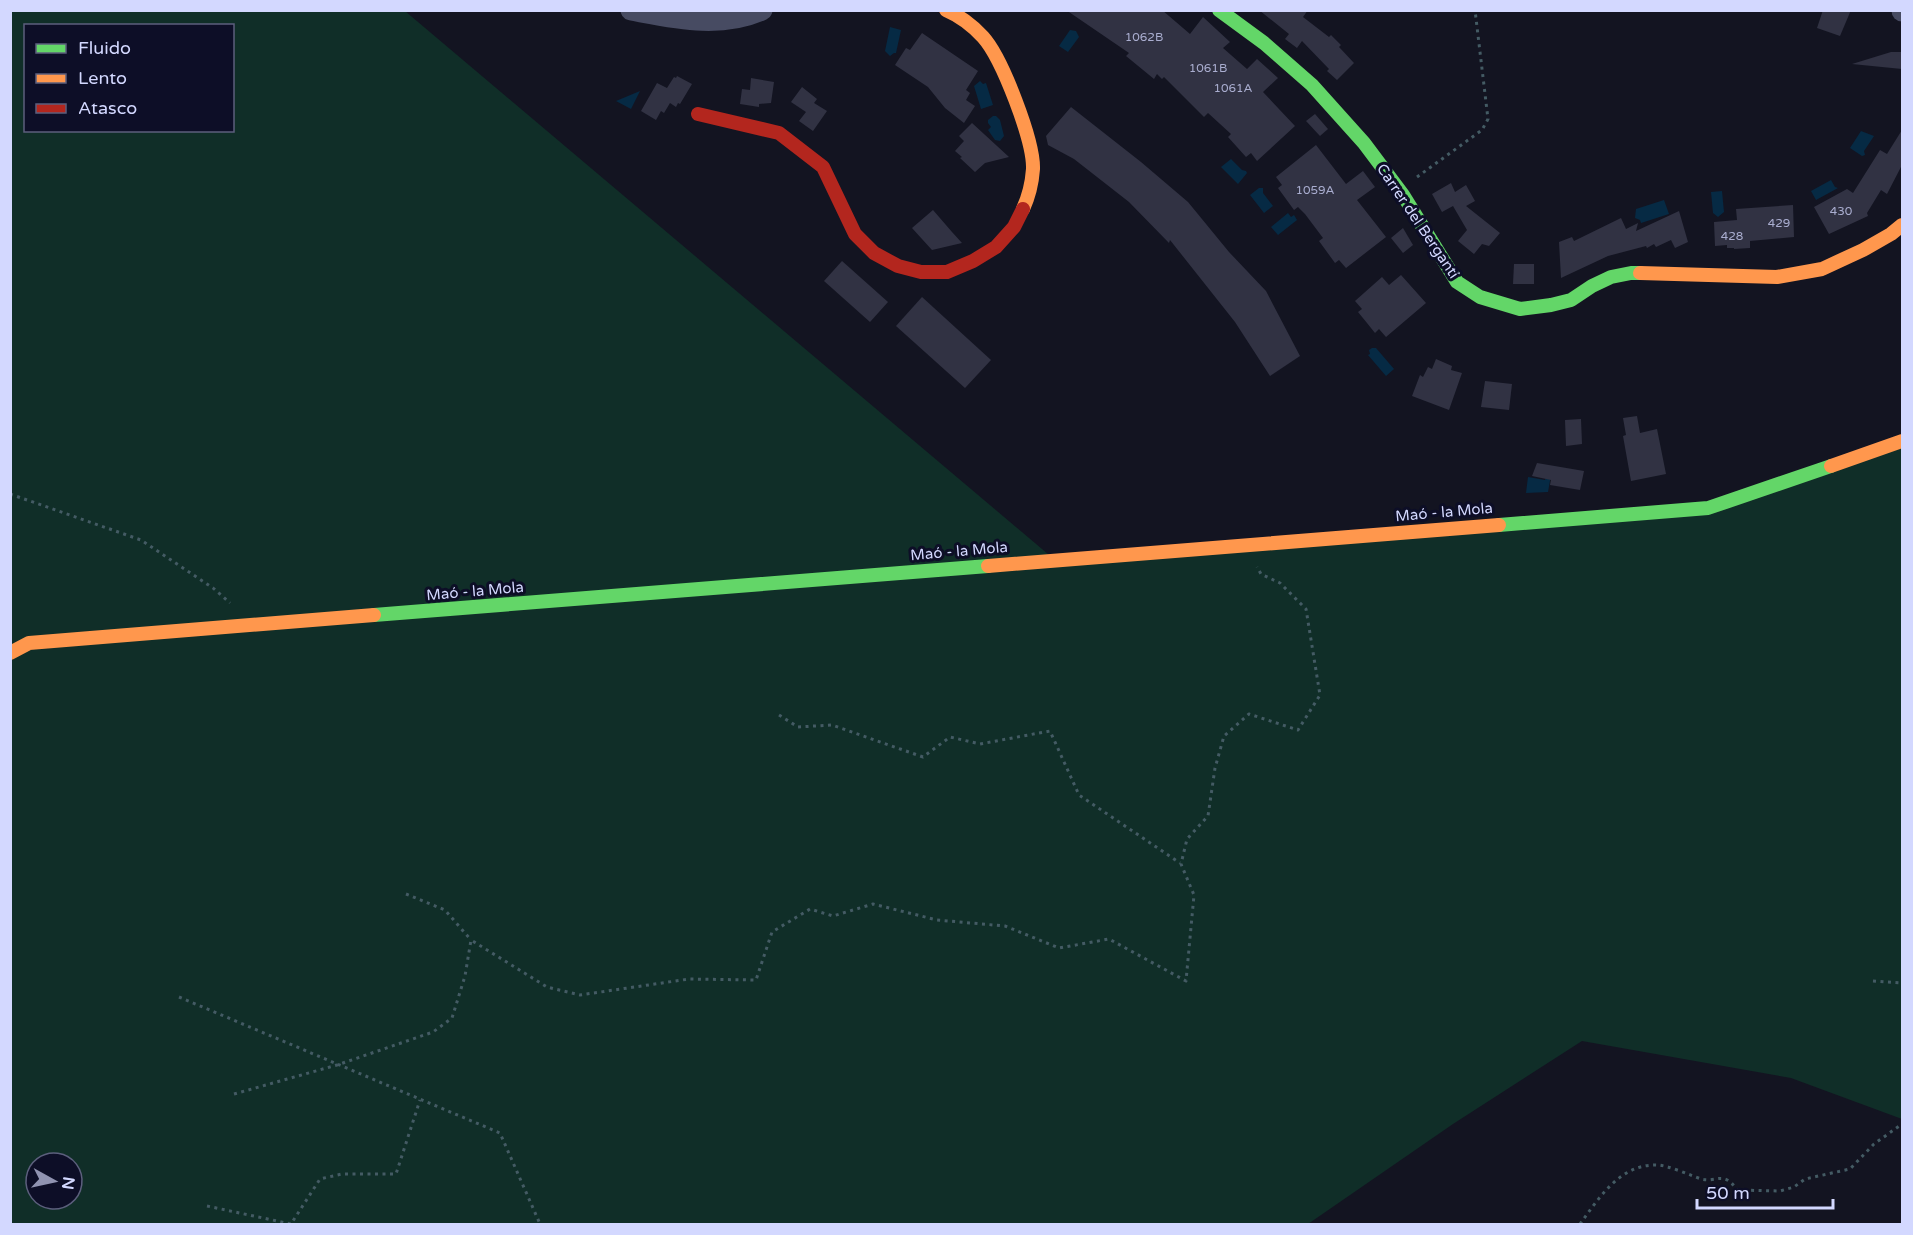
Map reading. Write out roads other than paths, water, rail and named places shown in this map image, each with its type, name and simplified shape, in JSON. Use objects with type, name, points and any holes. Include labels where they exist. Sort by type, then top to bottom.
[{"type":"street","points":[[631,10],[705,22],[739,19],[762,10]]},
{"type":"street","points":[[698,114],[779,133],[823,167],[855,234],[874,253],[898,266],[921,272],[947,272],[973,261],[996,247],[1014,227],[1029,196],[1033,168],[1031,145],[1005,74],[984,38],[960,16],[946,10]]},
{"type":"street","name":"Carrer del Bergantí","points":[[1220,10],[1264,43],[1312,85],[1364,142],[1399,189],[1457,282],[1480,297],[1520,309],[1570,300],[1592,285],[1611,277],[1631,273],[1777,277],[1822,269],[1863,250],[1902,225]]},
{"type":"street","name":"Maó - la Mola","points":[[10,653],[29,643],[1708,508],[1902,441]]},
{"type":"water","points":[[890,27],[901,30],[896,53],[890,56],[885,51]]},
{"type":"water","points":[[1070,30],[1076,31],[1079,37],[1068,52],[1059,46]]},
{"type":"water","points":[[980,81],[983,84],[986,83],[993,105],[981,109],[974,86]]},
{"type":"water","points":[[640,91],[631,109],[616,101]]},
{"type":"water","points":[[993,116],[1000,120],[1004,136],[1000,141],[995,140],[988,130],[991,127],[988,120]]},
{"type":"water","points":[[1861,131],[1874,136],[1864,151],[1865,155],[1862,156],[1850,148]]},
{"type":"water","points":[[1231,159],[1247,173],[1238,184],[1221,167]]},
{"type":"water","points":[[1831,180],[1838,188],[1816,200],[1811,191]]},
{"type":"water","points":[[1259,188],[1263,188],[1263,193],[1273,206],[1264,213],[1250,195]]},
{"type":"water","points":[[1722,191],[1724,212],[1718,217],[1713,213],[1711,192]]},
{"type":"water","points":[[1664,200],[1669,214],[1641,223],[1635,218],[1636,209]]},
{"type":"water","points":[[1288,213],[1291,217],[1294,215],[1297,220],[1278,235],[1271,227]]},
{"type":"water","points":[[1372,348],[1376,348],[1394,369],[1386,376],[1368,355]]},
{"type":"water","points":[[1547,472],[1551,475],[1548,492],[1526,493],[1528,477],[1545,480]]}]
